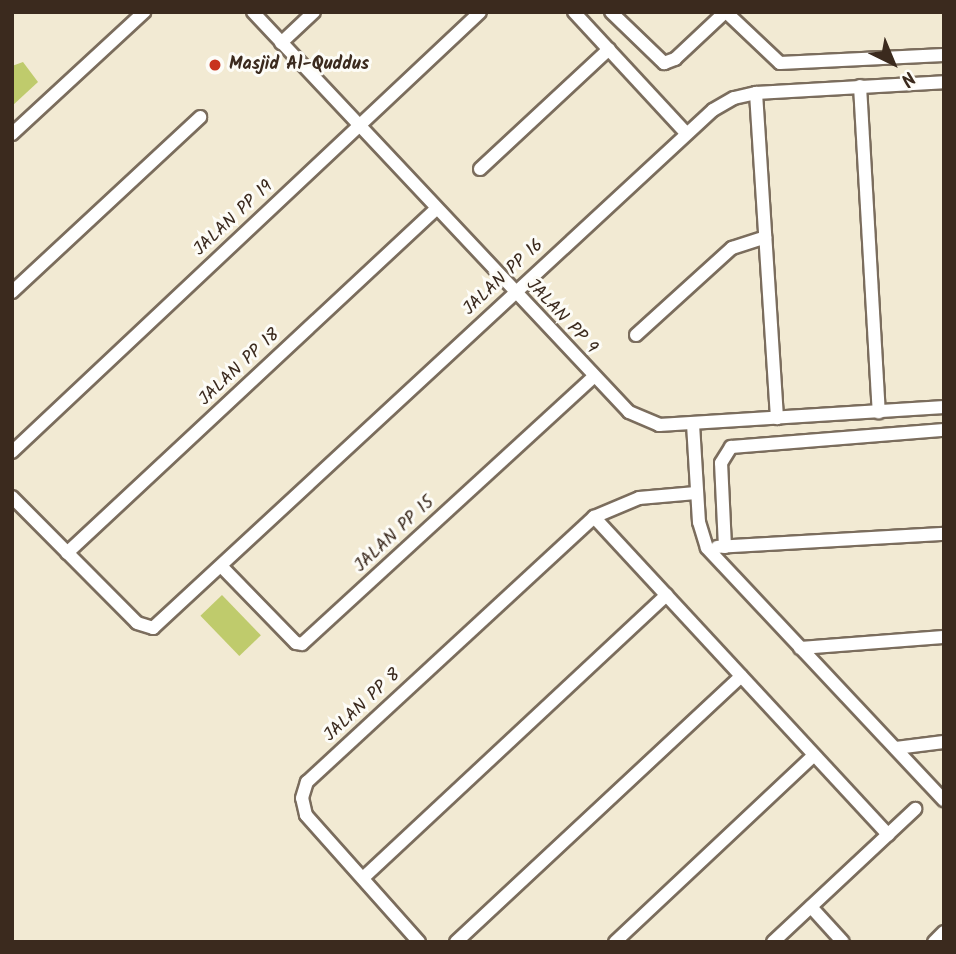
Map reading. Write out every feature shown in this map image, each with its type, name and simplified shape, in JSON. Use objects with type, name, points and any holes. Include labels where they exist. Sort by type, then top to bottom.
[{"type":"street","points":[[12,134],[144,12]]},
{"type":"street","name":"JALAN PP 9","points":[[253,12],[593,377],[619,404],[640,417],[659,425],[693,424],[944,407]]},
{"type":"street","points":[[281,43],[314,12]]},
{"type":"street","name":"JALAN PP 19","points":[[12,452],[480,12]]},
{"type":"street","points":[[575,12],[685,132]]},
{"type":"street","points":[[618,14],[664,63],[675,59],[726,12],[780,63],[867,61],[944,55]]},
{"type":"street","points":[[480,169],[609,50]]},
{"type":"street","points":[[852,61],[859,86],[879,412]]},
{"type":"street","points":[[859,86],[867,61]]},
{"type":"street","name":"JALAN PP 16","points":[[67,553],[147,628],[158,625],[685,132],[734,98],[756,93],[944,82]]},
{"type":"street","points":[[756,93],[777,418]]},
{"type":"street","points":[[12,292],[200,117]]},
{"type":"street","name":"JALAN PP 18","points":[[67,553],[436,209]]},
{"type":"street","points":[[636,335],[732,248],[765,237]]},
{"type":"street","name":"JALAN PP 15","points":[[222,567],[296,643],[302,644],[593,377]]},
{"type":"street","points":[[693,424],[696,493],[707,548],[944,800]]},
{"type":"street","points":[[725,547],[721,463],[725,451],[737,446],[944,430]]},
{"type":"street","name":"JALAN PP 8","points":[[419,942],[306,815],[302,798],[307,782],[594,517],[639,498],[696,493]]},
{"type":"street","points":[[12,497],[67,553]]},
{"type":"street","points":[[594,517],[888,835]]},
{"type":"street","points":[[707,548],[944,534]]},
{"type":"street","points":[[363,878],[666,595]]},
{"type":"street","points":[[800,648],[944,637]]},
{"type":"street","points":[[457,942],[741,676]]},
{"type":"street","points":[[896,748],[944,742]]},
{"type":"street","points":[[615,942],[814,755]]},
{"type":"street","points":[[773,942],[915,809]]},
{"type":"street","points":[[811,907],[843,942]]},
{"type":"street","points":[[933,942],[944,932]]},
{"type":"green space","points":[[23,62],[38,82],[12,106],[12,66]]},
{"type":"green space","points":[[222,595],[261,635],[239,656],[200,616]]},
{"type":"place","name":"Masjid Al-Quddus","points":[[215,65]]}]
